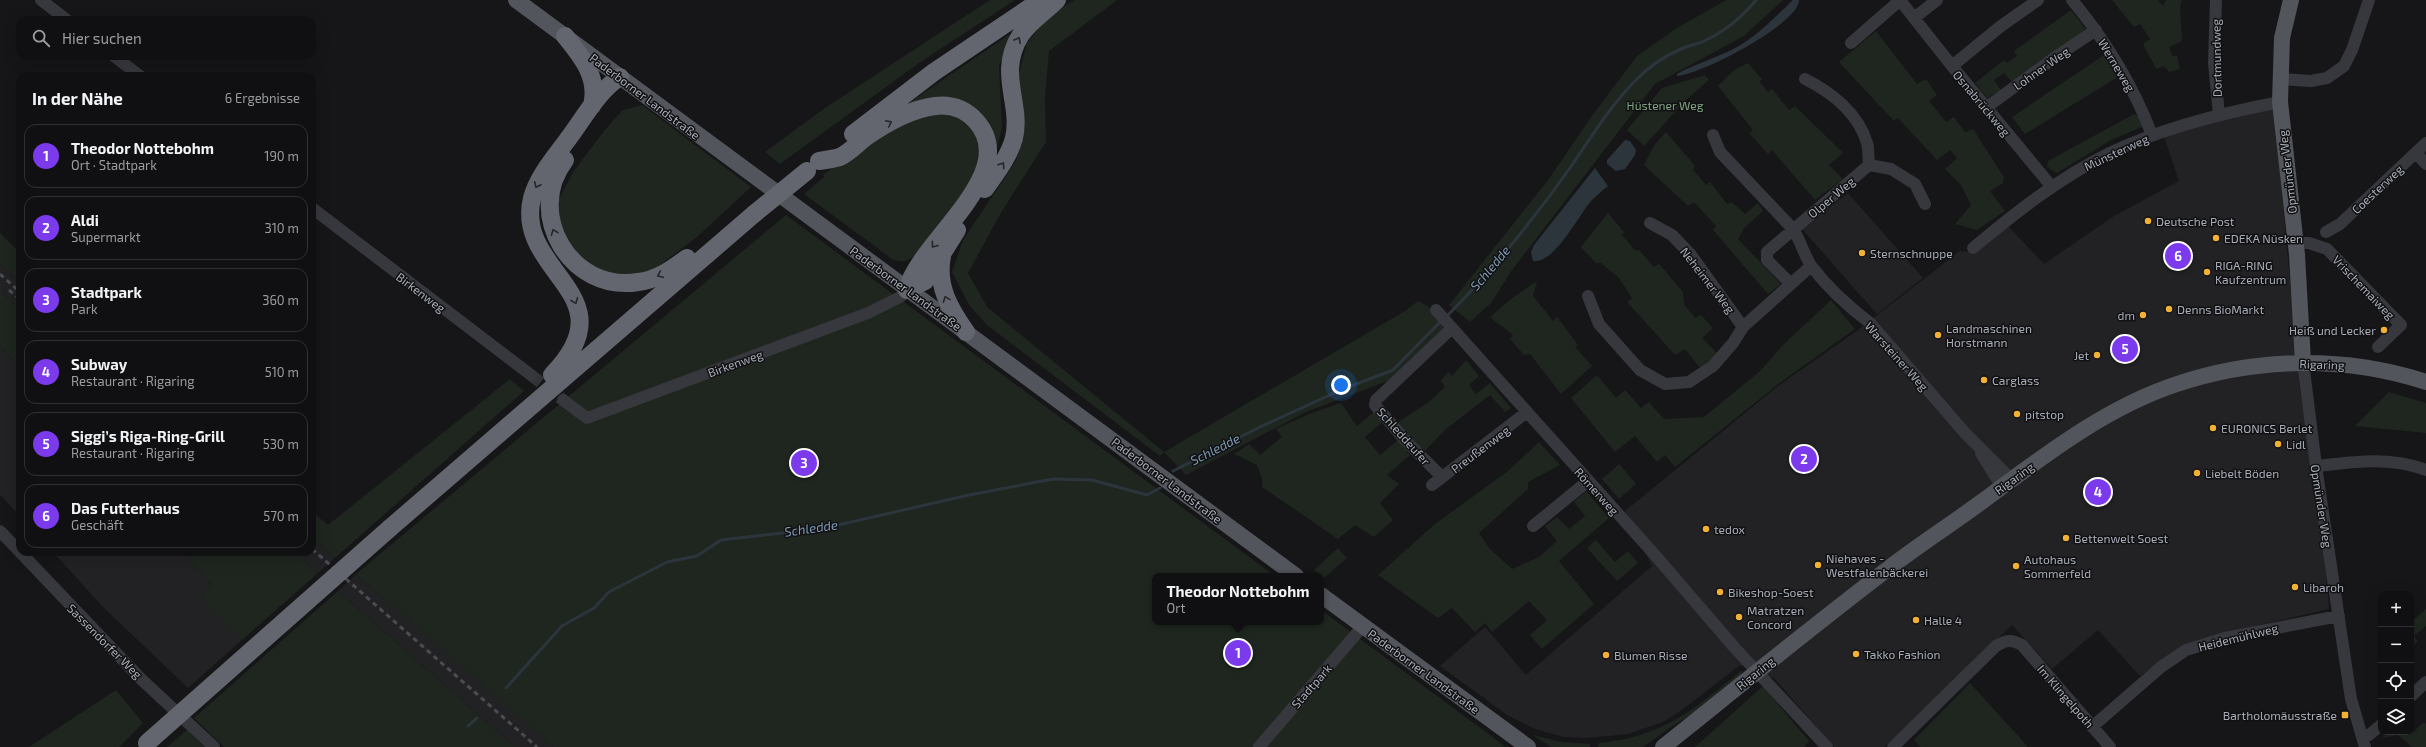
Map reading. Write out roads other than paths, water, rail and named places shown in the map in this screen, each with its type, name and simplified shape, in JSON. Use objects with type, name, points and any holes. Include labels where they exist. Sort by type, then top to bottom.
[{"type":"highway","points":[[145,745],[390,528],[754,214],[929,76],[1041,0]]},
{"type":"highway","points":[[907,290],[925,281],[1004,160],[1012,144],[1015,126],[1009,74],[1015,46],[1029,24],[1058,0]]},
{"type":"highway","points":[[565,36],[583,60],[591,75],[595,94],[592,106]]},
{"type":"highway","points":[[620,77],[616,91],[562,163],[554,180],[549,206],[550,222],[560,246],[570,259],[589,274],[613,282],[631,283],[647,280],[664,273],[707,244],[730,235]]},
{"type":"highway","points":[[503,430],[506,418],[559,368],[572,351],[577,342],[580,321],[577,306],[569,289],[538,247],[531,229],[530,215],[532,198],[542,175],[605,88],[620,77]]},
{"type":"highway","points":[[813,166],[841,156],[882,127],[927,108],[941,106],[958,108],[968,114],[982,129],[988,150],[984,173],[970,196],[913,273],[907,290]]},
{"type":"highway","points":[[942,256],[940,272],[942,287],[951,310],[966,332]]},
{"type":"main road","name":"Paderborner Landstraße","points":[[516,0],[1292,573]]},
{"type":"main road","name":"Opmünder Weg","points":[[2291,0],[2282,38],[2280,102],[2295,243],[2303,362]]},
{"type":"main road","name":"Rigaring","points":[[1663,747],[1892,566],[2048,453],[2107,416],[2175,384],[2214,372],[2273,364],[2303,362],[2357,366],[2426,382]]},
{"type":"main road","name":"Paderborner Landstraße","points":[[1324,597],[1528,747]]},
{"type":"street","points":[[42,0],[62,16]]},
{"type":"street","points":[[1851,43],[1898,2],[1903,4],[1914,18],[1937,0]]},
{"type":"street","points":[[1952,66],[2001,26],[2038,0]]},
{"type":"street","name":"Werneweg","points":[[2072,0],[2096,30],[2131,85],[2152,135]]},
{"type":"street","name":"Dortmundweg","points":[[2216,0],[2214,63],[2219,116]]},
{"type":"street","points":[[2280,79],[2311,81],[2327,78],[2344,66],[2352,50],[2369,0]]},
{"type":"street","name":"Osnabrückweg","points":[[1914,18],[2052,187]]},
{"type":"street","name":"Lohner Weg","points":[[1986,107],[2096,30]]},
{"type":"street","points":[[119,60],[135,72]]},
{"type":"street","points":[[1805,79],[1828,91],[1851,114],[1867,142],[1869,165],[1891,169],[1915,184],[1925,204]]},
{"type":"street","name":"Münsterweg","points":[[1973,248],[2052,187],[2108,154],[2152,135],[2219,116],[2280,102]]},
{"type":"street","points":[[1713,135],[1720,152],[1792,229]]},
{"type":"street","name":"Coesterweg","points":[[2326,232],[2340,224],[2426,143]]},
{"type":"street","points":[[2416,153],[2426,164]]},
{"type":"street","name":"Olper Weg","points":[[1791,284],[1767,260],[1768,252],[1792,229],[1869,165]]},
{"type":"street","name":"Birkenweg","points":[[316,211],[530,375]]},
{"type":"street","name":"Neheimer Weg","points":[[1650,223],[1672,235],[1692,255],[1743,327]]},
{"type":"street","name":"Warsteiner Weg","points":[[1792,229],[1800,238],[1811,266],[1851,309],[1870,323],[1976,445],[2004,469],[2007,484]]},
{"type":"street","name":"Vrischemaiweg","points":[[2295,243],[2309,243],[2327,249],[2401,326],[2378,347]]},
{"type":"street","points":[[1588,296],[1599,324],[1640,370],[1665,384],[1689,382],[1713,366],[1733,343],[1743,327],[1811,266]]},
{"type":"street","name":"Birkenweg","points":[[563,400],[587,418],[868,313],[900,297],[907,290]]},
{"type":"street","name":"Römerweg","points":[[1436,310],[1757,672],[1827,747]]},
{"type":"street","name":"Schleddeufer","points":[[1437,481],[1406,441],[1375,405],[1376,400],[1452,329]]},
{"type":"street","name":"Opmünder Weg","points":[[2303,362],[2316,466],[2352,699],[2363,742]]},
{"type":"street","name":"Preußenweg","points":[[1437,481],[1527,412]]},
{"type":"street","points":[[2316,466],[2358,460],[2381,460],[2426,470]]},
{"type":"street","points":[[1533,526],[1588,481]]},
{"type":"street","name":"Sassendorfer Weg","points":[[0,531],[16,548]]},
{"type":"street","name":"Sassendorfer Weg","points":[[24,556],[142,679],[214,747]]},
{"type":"street","name":"Heidemühlweg","points":[[2092,727],[2161,667],[2186,650],[2224,638],[2339,616]]},
{"type":"street","name":"Stadtpark","points":[[1265,744],[1363,626]]},
{"type":"street","name":"Im Klingelpoth","points":[[1893,747],[1996,646],[2006,641],[2013,640],[2022,645],[2110,747]]},
{"type":"street","points":[[2414,693],[2426,682]]},
{"type":"street","points":[[2363,742],[2378,728]]},
{"type":"waterway","name":"Schledde","points":[[1446,317],[1479,283],[1527,226],[1570,168],[1607,114],[1638,78],[1655,63],[1667,56],[1701,42],[1726,29],[1756,0]]},
{"type":"waterway","name":"Schledde","points":[[1173,471],[1260,427],[1343,389],[1393,370],[1442,320]]},
{"type":"waterway","name":"Schledde","points":[[506,688],[562,626],[594,608],[609,592],[667,562],[697,556],[721,540],[825,528],[969,495],[1053,479],[1092,480],[1147,495],[1160,488]]},
{"type":"waterway","name":"Schledde","points":[[468,726],[477,718]]},
{"type":"tunnel","points":[[531,375],[563,400]]},
{"type":"railway","points":[[0,274],[16,288]]},
{"type":"railway","points":[[9,290],[16,296]]},
{"type":"railway","points":[[316,553],[537,747]]},
{"type":"place","name":"Deutsche Post","points":[[2148,221]]},
{"type":"place","name":"EDEKA Nüsken","points":[[2216,238]]},
{"type":"place","name":"Sternschnuppe","points":[[1862,253]]},
{"type":"place","name":"Das Futterhaus","points":[[2178,256]]},
{"type":"place","name":"RIGA-RING Kaufzentrum","points":[[2207,272]]},
{"type":"place","name":"Denns BioMarkt","points":[[2169,309]]},
{"type":"place","name":"dm","points":[[2143,315]]},
{"type":"place","name":"Heiß und Lecker","points":[[2384,330]]},
{"type":"place","name":"Landmaschinen Horstmann","points":[[1938,335]]},
{"type":"place","name":"Siggi’s Riga-Ring-Grill","points":[[2125,349]]},
{"type":"place","name":"Jet","points":[[2097,355]]},
{"type":"place","name":"Carglass","points":[[1984,380]]},
{"type":"place","name":"pitstop","points":[[2017,414]]},
{"type":"place","name":"EURONICS Berlet","points":[[2213,428]]},
{"type":"place","name":"Lidl","points":[[2278,444]]},
{"type":"place","name":"Aldi","points":[[1804,459]]},
{"type":"place","name":"Stadtpark","points":[[804,463]]},
{"type":"place","name":"Liebelt Böden","points":[[2197,473]]},
{"type":"place","name":"Subway","points":[[2098,492]]},
{"type":"place","name":"tedox","points":[[1706,529]]},
{"type":"place","name":"Bettenwelt Soest","points":[[2066,538]]},
{"type":"place","name":"Niehaves - Westfalenbäckerei","points":[[1818,565]]},
{"type":"place","name":"Autohaus Sommerfeld","points":[[2016,566]]},
{"type":"place","name":"Libaroh","points":[[2295,587]]},
{"type":"place","name":"Bikeshop-Soest","points":[[1720,592]]},
{"type":"place","name":"Matratzen Concord","points":[[1739,617]]},
{"type":"place","name":"Halle 4","points":[[1916,620]]},
{"type":"place","name":"Theodor Nottebohm","points":[[1238,653]]},
{"type":"place","name":"Takko Fashion","points":[[1856,654]]},
{"type":"place","name":"Blumen Risse","points":[[1606,655]]},
{"type":"place","name":"Bartholomäusstraße","points":[[2345,715]]},
{"type":"park label","name":"Hüstener Weg","points":[[1665,105]]}]
